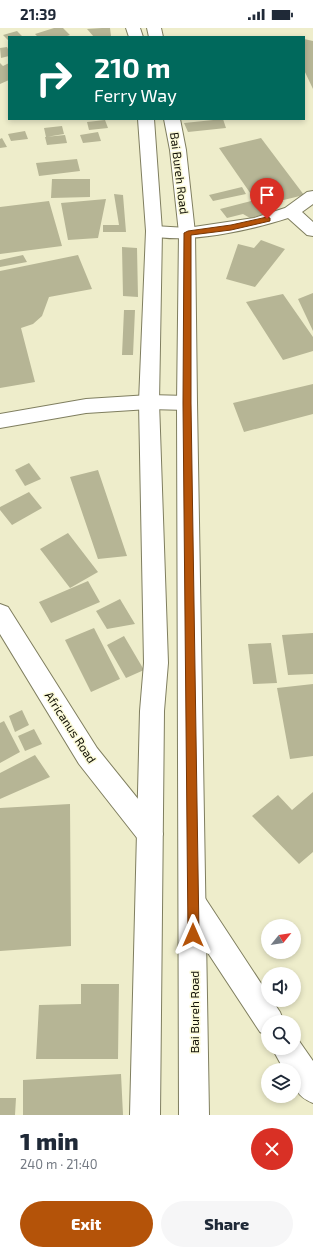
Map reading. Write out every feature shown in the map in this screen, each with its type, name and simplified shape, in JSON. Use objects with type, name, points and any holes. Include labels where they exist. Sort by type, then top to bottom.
[{"type":"main road","points":[[145,1115],[152,711],[156,663],[149,402],[154,232],[146,120]]},
{"type":"main road","name":"Bai Bureh Road","points":[[172,120],[178,150],[188,233],[187,403],[194,1115]]},
{"type":"main road","points":[[154,232],[188,233],[255,223],[291,212],[313,196]]},
{"type":"main road","points":[[291,212],[313,231]]},
{"type":"main road","points":[[0,421],[86,406],[149,402],[187,403]]},
{"type":"main road","name":"Africanus Road","points":[[0,614],[88,756],[150,834]]},
{"type":"main road","points":[[193,905],[265,1015]]},
{"type":"main road","points":[[292,1055],[313,1088]]},
{"type":"building","points":[[54,28],[63,28],[70,35],[37,36],[35,34]]},
{"type":"building","points":[[110,28],[111,36],[93,36],[87,29]]},
{"type":"building","points":[[17,31],[22,36],[8,36],[8,40],[3,35]]},
{"type":"building","points":[[305,39],[313,41],[313,89],[305,72]]},
{"type":"building","points":[[7,47],[8,56],[1,58],[0,48]]},
{"type":"building","points":[[0,63],[3,66],[8,64],[8,80],[0,84]]},
{"type":"building","points":[[105,120],[108,128],[89,130],[87,122]]},
{"type":"building","points":[[223,120],[226,128],[188,132],[184,123]]},
{"type":"building","points":[[62,126],[64,134],[46,137],[44,128]]},
{"type":"building","points":[[25,131],[28,139],[11,141],[8,134]]},
{"type":"building","points":[[98,132],[101,141],[83,143],[80,135]]},
{"type":"building","points":[[65,135],[67,143],[47,145],[45,137]]},
{"type":"building","points":[[2,138],[7,147],[0,148],[0,139]]},
{"type":"building","points":[[261,138],[304,195],[263,205],[269,213],[250,218],[243,214],[227,218],[220,209],[255,200],[219,148]]},
{"type":"building","points":[[77,159],[80,171],[39,176],[36,163]]},
{"type":"building","points":[[52,179],[90,179],[90,197],[51,198]]},
{"type":"building","points":[[242,187],[246,194],[213,201],[209,195]]},
{"type":"building","points":[[114,194],[123,195],[126,232],[103,232],[103,225],[119,225]]},
{"type":"building","points":[[106,199],[98,238],[68,240],[61,203]]},
{"type":"building","points":[[49,201],[62,246],[0,254],[0,207]]},
{"type":"building","points":[[261,240],[285,249],[255,287],[226,279],[238,244],[254,248]]},
{"type":"building","points":[[122,247],[137,248],[138,297],[123,296]]},
{"type":"building","points":[[23,255],[27,262],[0,267],[0,260]]},
{"type":"building","points":[[78,255],[92,289],[49,297],[42,316],[33,324],[21,328],[35,382],[0,388],[0,271]]},
{"type":"building","points":[[313,293],[313,331],[298,299]]},
{"type":"building","points":[[283,294],[313,337],[313,351],[283,360],[246,302]]},
{"type":"building","points":[[124,310],[135,310],[133,355],[122,355]]},
{"type":"building","points":[[313,384],[313,414],[244,432],[233,403]]},
{"type":"building","points":[[29,463],[41,479],[25,486],[15,470]]},
{"type":"building","points":[[98,470],[127,556],[98,559],[70,477]]},
{"type":"building","points":[[29,492],[42,508],[12,525],[0,510],[0,507]]},
{"type":"building","points":[[68,533],[98,572],[70,588],[40,549]]},
{"type":"building","points":[[88,581],[100,602],[51,623],[39,602]]},
{"type":"building","points":[[120,599],[135,624],[107,629],[96,611]]},
{"type":"building","points":[[94,628],[120,679],[91,692],[65,640]]},
{"type":"building","points":[[313,633],[313,674],[288,675],[282,635]]},
{"type":"building","points":[[124,636],[144,670],[126,678],[107,645]]},
{"type":"building","points":[[271,643],[277,683],[253,684],[248,644]]},
{"type":"building","points":[[313,684],[313,756],[290,759],[277,688]]},
{"type":"building","points":[[22,710],[29,725],[15,732],[9,716]]},
{"type":"building","points":[[4,721],[20,752],[0,763],[0,723]]},
{"type":"building","points":[[34,729],[42,744],[25,751],[18,736]]},
{"type":"building","points":[[35,755],[50,777],[0,799],[0,773]]},
{"type":"building","points":[[313,792],[313,852],[299,864],[252,816],[278,795],[292,810]]},
{"type":"building","points":[[70,804],[71,946],[0,951],[0,808]]},
{"type":"building","points":[[81,984],[119,984],[118,1059],[36,1059],[39,1005],[81,1004]]},
{"type":"building","points":[[121,1074],[123,1115],[23,1115],[23,1080]]},
{"type":"building","points":[[0,1098],[16,1098],[15,1115],[0,1115]]},
{"type":"route","points":[[193,935],[187,403],[188,233],[231,228],[267,219]]}]
